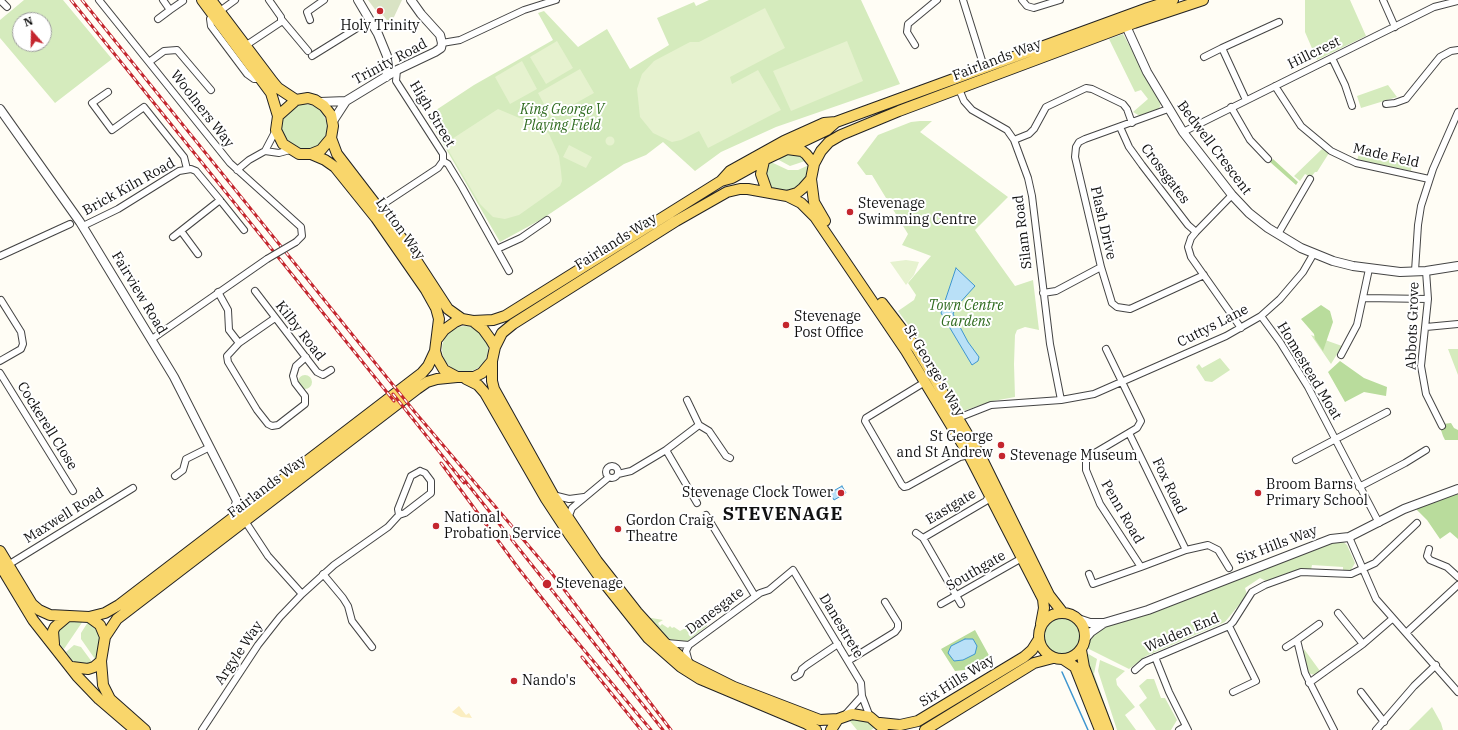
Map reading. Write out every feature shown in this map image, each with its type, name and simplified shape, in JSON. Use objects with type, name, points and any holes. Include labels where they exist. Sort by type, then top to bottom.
[{"type":"main road","points":[[202,0],[273,96],[278,116],[276,130],[283,144],[290,150]]},
{"type":"main road","points":[[211,0],[278,88],[296,100]]},
{"type":"main road","name":"Fairlands Way","points":[[473,321],[493,320],[505,316],[721,180],[730,171],[777,145],[824,123],[836,122],[984,67],[1173,0]]},
{"type":"main road","name":"Fairlands Way","points":[[811,179],[814,164],[821,151],[829,142],[841,135],[899,111],[1126,26],[1204,0]]},
{"type":"main road","points":[[278,116],[296,100],[308,98],[320,102],[327,108],[333,121]]},
{"type":"main road","name":"Lytton Way","points":[[333,121],[331,138],[337,154],[379,207],[419,263],[448,309],[462,320]]},
{"type":"main road","name":"Fairlands Way","points":[[721,180],[732,178],[764,162],[827,130],[836,122]]},
{"type":"main road","points":[[311,154],[320,150],[331,138]]},
{"type":"main road","points":[[787,149],[802,151],[814,164]]},
{"type":"main road","name":"Lytton Way","points":[[290,150],[299,154],[311,154],[325,160],[335,167],[376,218],[407,261],[436,308],[439,319],[436,351]]},
{"type":"main road","points":[[764,162],[761,174],[767,191]]},
{"type":"main road","points":[[787,196],[803,188],[811,179]]},
{"type":"main road","name":"St George's Way","points":[[811,179],[812,196],[817,208],[879,298],[917,349],[991,475],[1051,600],[1063,613]]},
{"type":"main road","name":"Fairlands Way","points":[[495,347],[502,333],[512,324],[727,192],[740,188],[767,191],[787,196]]},
{"type":"main road","name":"St George's Way","points":[[787,196],[801,204],[815,217],[890,325],[969,455],[1043,599],[1044,608],[1041,624]]},
{"type":"main road","points":[[438,338],[450,326],[462,320],[473,321],[487,332],[495,347],[492,361],[492,381],[494,389],[553,495],[597,561],[622,593],[665,643],[690,665],[734,687],[813,717],[824,720],[858,714],[870,717],[882,727]]},
{"type":"main road","points":[[436,351],[440,365],[444,370],[478,386],[485,394],[546,499],[593,568],[648,638],[694,676],[712,686],[807,724],[816,730]]},
{"type":"main road","name":"Fairlands Way","points":[[89,617],[105,613],[119,605],[252,504],[422,373],[428,366],[436,351]]},
{"type":"main road","points":[[461,378],[482,373],[492,361]]},
{"type":"main road","name":"Fairlands Way","points":[[105,637],[117,619],[427,382],[437,379],[461,378]]},
{"type":"main road","points":[[0,551],[4,565],[33,620],[54,644],[77,676],[99,699],[135,730]]},
{"type":"main road","points":[[4,565],[32,604],[39,610],[50,614],[89,617],[100,625],[105,637],[101,661],[103,685],[110,699],[145,730]]},
{"type":"main road","points":[[1058,658],[1074,656],[1081,650],[1085,639],[1084,632],[1078,620],[1063,613],[1050,616],[1041,624],[1039,639],[1043,649],[1058,658],[1075,667],[1100,730]]},
{"type":"main road","points":[[54,644],[53,631],[59,622],[68,616]]},
{"type":"main road","name":"Six Hills Way","points":[[882,727],[918,721],[1024,657],[1032,650],[1039,639]]},
{"type":"main road","points":[[1081,650],[1084,668],[1108,730]]},
{"type":"main road","name":"Six Hills Way","points":[[925,730],[1034,663],[1058,658]]},
{"type":"main road","points":[[72,667],[88,669],[94,667],[101,661]]},
{"type":"main road","points":[[831,730],[841,717]]},
{"type":"street","points":[[0,0],[7,8]]},
{"type":"street","name":"Woolners Way","points":[[99,0],[237,170],[301,227],[302,236],[296,242],[267,259],[218,292]]},
{"type":"street","points":[[163,0],[170,10]]},
{"type":"street","points":[[158,19],[183,0]]},
{"type":"street","points":[[220,11],[235,0]]},
{"type":"street","points":[[269,0],[282,20],[310,54],[370,20]]},
{"type":"street","points":[[310,20],[307,12],[324,0]]},
{"type":"street","points":[[358,0],[378,34],[387,56],[388,65],[386,77]]},
{"type":"street","points":[[412,0],[421,14],[440,35],[442,43],[460,40],[524,10],[556,0]]},
{"type":"street","points":[[915,45],[907,32],[908,24],[937,0]]},
{"type":"street","points":[[963,0],[984,67]]},
{"type":"street","points":[[1022,0],[1026,6],[1034,8],[1060,0]]},
{"type":"street","points":[[1383,0],[1395,27]]},
{"type":"street","name":"Hillcrest","points":[[1183,132],[1395,27],[1440,2],[1458,0]]},
{"type":"street","points":[[210,19],[211,26],[248,74],[254,79],[261,79]]},
{"type":"street","points":[[245,46],[282,20]]},
{"type":"street","points":[[1204,57],[1279,22]]},
{"type":"street","name":"Bedwell Crescent","points":[[1126,26],[1144,67],[1183,132],[1232,195],[1249,212],[1278,234],[1333,261],[1369,269],[1426,271],[1458,266]]},
{"type":"street","name":"Trinity Road","points":[[333,121],[346,101],[397,70],[440,50],[442,43]]},
{"type":"street","points":[[1222,48],[1246,100]]},
{"type":"street","name":"Woolners Way","points":[[149,62],[164,51],[177,50],[211,90]]},
{"type":"street","points":[[1386,104],[1395,103],[1406,99],[1440,56],[1458,50]]},
{"type":"street","points":[[1332,58],[1345,85],[1352,106]]},
{"type":"street","name":"High Street","points":[[396,81],[397,70]]},
{"type":"street","name":"High Street","points":[[386,77],[396,81],[443,154],[443,161],[448,164],[462,187],[509,271]]},
{"type":"street","name":"Made Feld","points":[[1275,86],[1301,126],[1331,152],[1356,164],[1429,179]]},
{"type":"street","points":[[1014,140],[1029,134],[1034,129],[1046,106],[1086,88],[1092,89],[1119,101],[1127,109],[1132,123]]},
{"type":"street","name":"Silam Road","points":[[959,89],[964,101],[972,110],[1007,130],[1014,140],[1032,196],[1043,293],[1051,348],[1061,400]]},
{"type":"street","name":"Brick Kiln Road","points":[[108,92],[92,102],[112,130],[144,107],[184,157],[186,169]]},
{"type":"street","name":"Trinity Road","points":[[320,102],[346,101]]},
{"type":"street","points":[[1231,107],[1250,140],[1268,158]]},
{"type":"street","name":"Fairview Road","points":[[0,109],[82,226],[152,339],[174,377],[237,501]]},
{"type":"street","name":"Plash Drive","points":[[1168,109],[1082,140],[1079,142],[1075,150],[1101,267],[1112,303],[1122,310],[1130,310],[1204,275]]},
{"type":"street","points":[[1415,271],[1419,211],[1429,179],[1458,112]]},
{"type":"street","name":"Crossgates","points":[[1120,127],[1129,147],[1142,166],[1188,225],[1196,232]]},
{"type":"street","points":[[237,170],[249,160],[265,151],[276,130]]},
{"type":"street","points":[[265,151],[279,153],[290,150]]},
{"type":"street","points":[[379,207],[438,168],[443,161]]},
{"type":"street","name":"Brick Kiln Road","points":[[82,226],[118,209],[179,171],[186,169],[196,172],[244,230]]},
{"type":"street","points":[[1278,234],[1310,179]]},
{"type":"street","points":[[1232,195],[1191,238],[1189,249],[1191,257],[1241,328]]},
{"type":"street","points":[[173,237],[220,200]]},
{"type":"street","points":[[497,249],[521,238],[547,220]]},
{"type":"street","points":[[0,256],[70,224]]},
{"type":"street","points":[[181,231],[198,254]]},
{"type":"street","name":"Cuttys Lane","points":[[958,418],[991,405],[1061,400],[1094,394],[1122,383],[1241,328],[1261,316],[1280,299],[1296,282],[1314,253]]},
{"type":"street","points":[[1043,293],[1056,291],[1101,267]]},
{"type":"street","points":[[1341,355],[1358,325],[1369,269]]},
{"type":"street","name":"Abbots Grove","points":[[1426,271],[1428,299],[1421,366],[1426,394],[1442,426]]},
{"type":"street","name":"Kilby Road","points":[[255,291],[318,374],[325,374],[331,370]]},
{"type":"street","points":[[152,339],[218,292],[228,310],[230,330],[239,343]]},
{"type":"street","points":[[1364,298],[1428,299]]},
{"type":"street","points":[[0,361],[21,349],[23,344],[21,332],[1,300]]},
{"type":"street","name":"Homestead Moat","points":[[1261,316],[1280,342],[1300,374],[1377,519]]},
{"type":"street","points":[[275,318],[239,343],[227,356],[228,362],[253,404],[268,424],[272,426],[278,425],[305,404],[305,396],[295,383],[293,376],[296,366],[306,357]]},
{"type":"street","points":[[1426,327],[1458,324]]},
{"type":"street","points":[[1106,349],[1122,383]]},
{"type":"street","name":"Cockerell Close","points":[[0,373],[73,491]]},
{"type":"street","points":[[925,382],[866,418],[865,422],[902,485],[904,487],[908,486],[960,457],[969,455]]},
{"type":"street","name":"Penn Road","points":[[1122,383],[1140,418],[1139,426],[1090,456],[1086,460],[1085,467],[1100,504],[1141,567]]},
{"type":"street","points":[[687,400],[700,425],[709,431],[726,456],[730,458]]},
{"type":"street","points":[[1336,440],[1387,412]]},
{"type":"street","points":[[568,518],[572,508],[584,497],[596,490],[608,478],[615,478],[618,474],[631,470],[666,450],[700,425]]},
{"type":"street","name":"Fox Road","points":[[1129,433],[1186,550]]},
{"type":"street","name":"Homestead Moat","points":[[1296,460],[1336,440]]},
{"type":"street","points":[[175,476],[183,470],[186,459],[210,448]]},
{"type":"street","points":[[666,450],[697,503]]},
{"type":"street","points":[[1359,487],[1405,463],[1426,450]]},
{"type":"street","points":[[608,478],[605,471],[611,466],[616,467],[618,474]]},
{"type":"street","name":"Argyle Way","points":[[202,730],[258,644],[302,594],[323,574],[388,527],[399,515],[405,514],[431,493],[431,480],[425,473],[420,471],[411,476],[398,509],[399,515]]},
{"type":"street","name":"Maxwell Road","points":[[4,565],[133,488]]},
{"type":"street","name":"Six Hills Way","points":[[1078,620],[1090,623],[1104,623],[1148,610],[1331,539],[1349,537],[1377,519],[1458,489]]},
{"type":"street","name":"Eastgate","points":[[923,538],[986,501],[990,494]]},
{"type":"street","points":[[553,495],[569,499],[584,497]]},
{"type":"street","points":[[232,519],[237,501],[252,504]]},
{"type":"street","name":"Danesgate","points":[[706,515],[755,596]]},
{"type":"street","points":[[245,521],[268,556],[302,594]]},
{"type":"street","name":"Walden End","points":[[1135,670],[1144,662],[1229,626],[1252,592],[1265,586],[1301,572],[1346,575],[1363,569],[1384,557],[1398,540],[1417,523]]},
{"type":"street","name":"Eastgate","points":[[916,533],[923,538],[961,604]]},
{"type":"street","points":[[1349,537],[1376,599],[1392,619],[1457,688]]},
{"type":"street","points":[[1089,574],[1093,584],[1203,545],[1213,546],[1218,550],[1229,568]]},
{"type":"street","points":[[1429,549],[1426,556],[1430,560],[1447,567],[1458,577]]},
{"type":"street","name":"Southgate","points":[[941,604],[1022,558]]},
{"type":"street","name":"Danesgate","points":[[690,665],[686,655],[689,645],[755,596],[769,590],[793,570]]},
{"type":"street","name":"Danestrete","points":[[793,570],[861,683],[862,696],[870,717]]},
{"type":"street","points":[[323,574],[343,598],[354,624],[372,647]]},
{"type":"street","points":[[1406,633],[1458,586]]},
{"type":"street","points":[[848,661],[895,632],[898,628],[898,623],[885,602]]},
{"type":"street","points":[[1338,613],[1363,644]]},
{"type":"street","points":[[1309,683],[1363,644],[1392,619]]},
{"type":"street","name":"Six Hills Way","points":[[1085,639],[1091,632],[1104,623]]},
{"type":"street","points":[[1286,647],[1319,624]]},
{"type":"street","points":[[1229,626],[1256,681],[1233,692]]},
{"type":"street","points":[[1297,640],[1302,663],[1309,683],[1334,730]]},
{"type":"street","name":"Danesgate","points":[[665,643],[689,645]]},
{"type":"street","points":[[795,677],[800,674],[802,669],[807,665],[838,644]]},
{"type":"street","points":[[1155,657],[1168,692],[1187,728],[1179,730]]},
{"type":"street","points":[[1376,730],[1414,686],[1436,665]]},
{"type":"street","points":[[1361,692],[1384,722]]},
{"type":"street","points":[[841,717],[862,696]]},
{"type":"green space","points":[[24,0],[63,0],[112,59],[55,103],[0,38],[0,20]]},
{"type":"green space","points":[[368,0],[402,0],[394,17],[389,23],[383,15],[380,16]]},
{"type":"green space","name":"King George V Playing Field","points":[[709,0],[861,0],[900,84],[776,127],[721,152],[695,171],[663,142],[646,155],[624,164],[542,219],[500,242],[427,116],[474,85],[553,40],[538,13],[544,11],[578,47],[607,29],[630,69],[669,45],[657,18],[694,2],[696,6]]},
{"type":"green space","points":[[1305,0],[1350,0],[1366,36],[1317,60],[1305,32]]},
{"type":"green space","points":[[765,8],[785,48],[730,77],[732,84],[758,70],[781,110],[708,148],[699,131],[681,140],[672,142],[653,133],[640,117],[637,89],[642,74],[654,61],[690,42],[699,42]]},
{"type":"green space","points":[[1123,34],[1161,103],[1159,109],[1140,116],[1133,112],[1148,99],[1141,90],[1135,92],[1109,39]]},
{"type":"green space","points":[[557,41],[573,68],[546,84],[530,57]]},
{"type":"green space","points":[[847,41],[863,81],[791,111],[773,71]]},
{"type":"green space","points":[[522,61],[537,89],[510,104],[495,77]]},
{"type":"green space","points":[[580,69],[594,93],[551,117],[538,93]]},
{"type":"green space","points":[[1388,85],[1397,97],[1361,108],[1357,96]]},
{"type":"green space","points":[[309,104],[313,105],[323,114],[326,118],[326,136],[317,146],[309,150],[299,150],[291,146],[282,136],[281,122],[285,114],[295,105]]},
{"type":"green space","points":[[498,109],[543,128],[549,134],[559,156],[562,181],[560,186],[519,215],[505,219],[493,217],[480,204],[447,148],[452,139]]},
{"type":"green space","name":"Town Centre Gardens","points":[[932,121],[920,132],[1008,197],[975,230],[1015,286],[1033,280],[1039,330],[1025,327],[1017,330],[1015,335],[1015,397],[993,401],[963,411],[958,408],[912,330],[898,311],[914,300],[916,295],[908,283],[931,256],[902,245],[908,234],[872,175],[866,175],[857,163],[878,135],[911,122]]},
{"type":"green space","points":[[608,137],[612,137],[614,141],[612,145],[608,145],[606,143],[606,139]]},
{"type":"green space","points":[[569,145],[592,157],[586,168],[563,157]]},
{"type":"green space","points":[[1322,149],[1329,153],[1317,172],[1315,172],[1311,177],[1305,174],[1300,181],[1294,176]]},
{"type":"green space","points":[[789,153],[797,153],[808,160],[790,166],[777,159]]},
{"type":"green space","points":[[1359,154],[1412,163],[1411,171],[1357,160]]},
{"type":"green space","points":[[1273,159],[1298,182],[1296,185],[1270,162]]},
{"type":"green space","points":[[771,162],[788,170],[798,170],[809,165],[808,175],[798,188],[789,192],[771,188],[765,182],[766,167]]},
{"type":"green space","points":[[906,260],[919,262],[914,275],[906,285],[890,262]]},
{"type":"green space","points":[[1321,305],[1330,311],[1333,322],[1323,351],[1315,339],[1314,334],[1301,319]]},
{"type":"green space","points":[[470,326],[474,327],[484,336],[487,340],[487,358],[478,368],[470,372],[460,372],[452,368],[443,358],[442,344],[446,336],[456,327]]},
{"type":"green space","points":[[1311,335],[1342,346],[1331,364]]},
{"type":"green space","points":[[1448,349],[1458,349],[1458,375]]},
{"type":"green space","points":[[1220,358],[1230,370],[1212,382],[1205,381],[1196,367],[1199,364],[1202,368]]},
{"type":"green space","points":[[1340,361],[1364,378],[1387,387],[1386,396],[1364,392],[1345,402],[1328,372]]},
{"type":"green space","points":[[305,375],[310,377],[312,382],[310,387],[305,389],[300,387],[298,382],[300,377]]},
{"type":"green space","points":[[1451,423],[1454,428],[1458,430],[1458,440],[1445,440],[1443,436],[1440,427],[1443,424]]},
{"type":"green space","points":[[1458,492],[1458,539],[1450,532],[1440,539],[1427,520],[1414,507]]},
{"type":"green space","points":[[1331,541],[1342,541],[1347,545],[1355,563],[1351,570],[1343,572],[1343,567],[1312,565],[1311,570],[1300,570],[1266,581],[1260,578],[1245,588],[1247,595],[1225,622],[1146,656],[1129,669],[1087,648],[1090,639],[1095,632],[1106,626]]},
{"type":"green space","points":[[646,617],[663,620],[658,623],[660,626],[662,624],[668,628],[670,626],[672,628],[674,627],[680,631],[702,619],[707,620],[707,626],[685,643],[672,641]]},
{"type":"green space","points":[[1061,617],[1069,619],[1075,623],[1079,629],[1081,637],[1079,645],[1075,651],[1069,655],[1061,657],[1053,655],[1047,651],[1043,645],[1041,637],[1043,629],[1047,623],[1053,619]]},
{"type":"green space","points":[[83,621],[64,649],[58,642],[57,633],[60,628],[68,622]]},
{"type":"green space","points":[[88,622],[97,628],[100,637],[98,654],[95,659],[81,639],[81,633]]},
{"type":"green space","points":[[975,630],[991,659],[973,669],[955,671],[941,649]]},
{"type":"green space","points":[[74,645],[81,647],[92,662],[88,664],[76,663],[73,661],[66,652]]},
{"type":"green space","points":[[1304,649],[1320,671],[1315,675],[1308,673],[1304,661]]},
{"type":"green space","points":[[1085,652],[1097,659],[1094,674],[1114,730],[1112,730],[1084,655]]},
{"type":"green space","points":[[1100,660],[1125,671],[1116,679],[1117,685],[1135,707],[1125,715],[1136,730],[1117,730],[1098,671]]},
{"type":"green space","points":[[1147,679],[1154,679],[1161,698],[1165,698],[1177,720],[1171,730],[1156,730],[1139,705],[1147,698],[1139,686]]},
{"type":"green space","points":[[1432,707],[1441,723],[1443,730],[1409,730]]},
{"type":"green space","points":[[863,718],[876,727],[871,730],[857,730],[848,719]]},
{"type":"sand","points":[[459,706],[466,715],[469,713],[472,718],[461,717],[452,712]]},
{"type":"water","points":[[956,268],[975,286],[956,307],[953,314],[968,342],[979,357],[978,361],[972,365],[941,313]]},
{"type":"water","points":[[842,486],[846,493],[834,500],[830,493]]},
{"type":"water","points":[[965,639],[973,639],[977,646],[975,654],[963,660],[954,661],[948,653],[951,646]]},
{"type":"waterway","points":[[1062,672],[1088,730]]},
{"type":"railway","points":[[71,0],[394,401]]},
{"type":"railway","points":[[82,0],[414,411],[550,571],[671,730]]},
{"type":"railway","points":[[393,394],[464,483]]},
{"type":"railway","points":[[441,463],[519,569],[564,626],[651,730]]},
{"type":"railway","points":[[462,477],[663,730]]},
{"type":"railway","points":[[582,657],[641,730]]},
{"type":"place","name":"Holy Trinity","points":[[380,11]]},
{"type":"place","name":"Stevenage Swimming Centre","points":[[850,212]]},
{"type":"place","name":"Stevenage Post Office","points":[[786,325]]},
{"type":"place","name":"St George and St Andrew","points":[[1001,445]]},
{"type":"place","name":"Stevenage Museum","points":[[1002,456]]},
{"type":"place","name":"Stevenage Clock Tower","points":[[841,493]]},
{"type":"place","name":"Broom Barns Primary School","points":[[1258,493]]},
{"type":"place","name":"National Probation Service","points":[[436,526]]},
{"type":"place","name":"Gordon Craig Theatre","points":[[618,529]]},
{"type":"place","name":"Stevenage","points":[[547,584]]},
{"type":"place","name":"Nando's","points":[[514,681]]},
{"type":"district","name":"STEVENAGE","points":[[783,515]]}]
